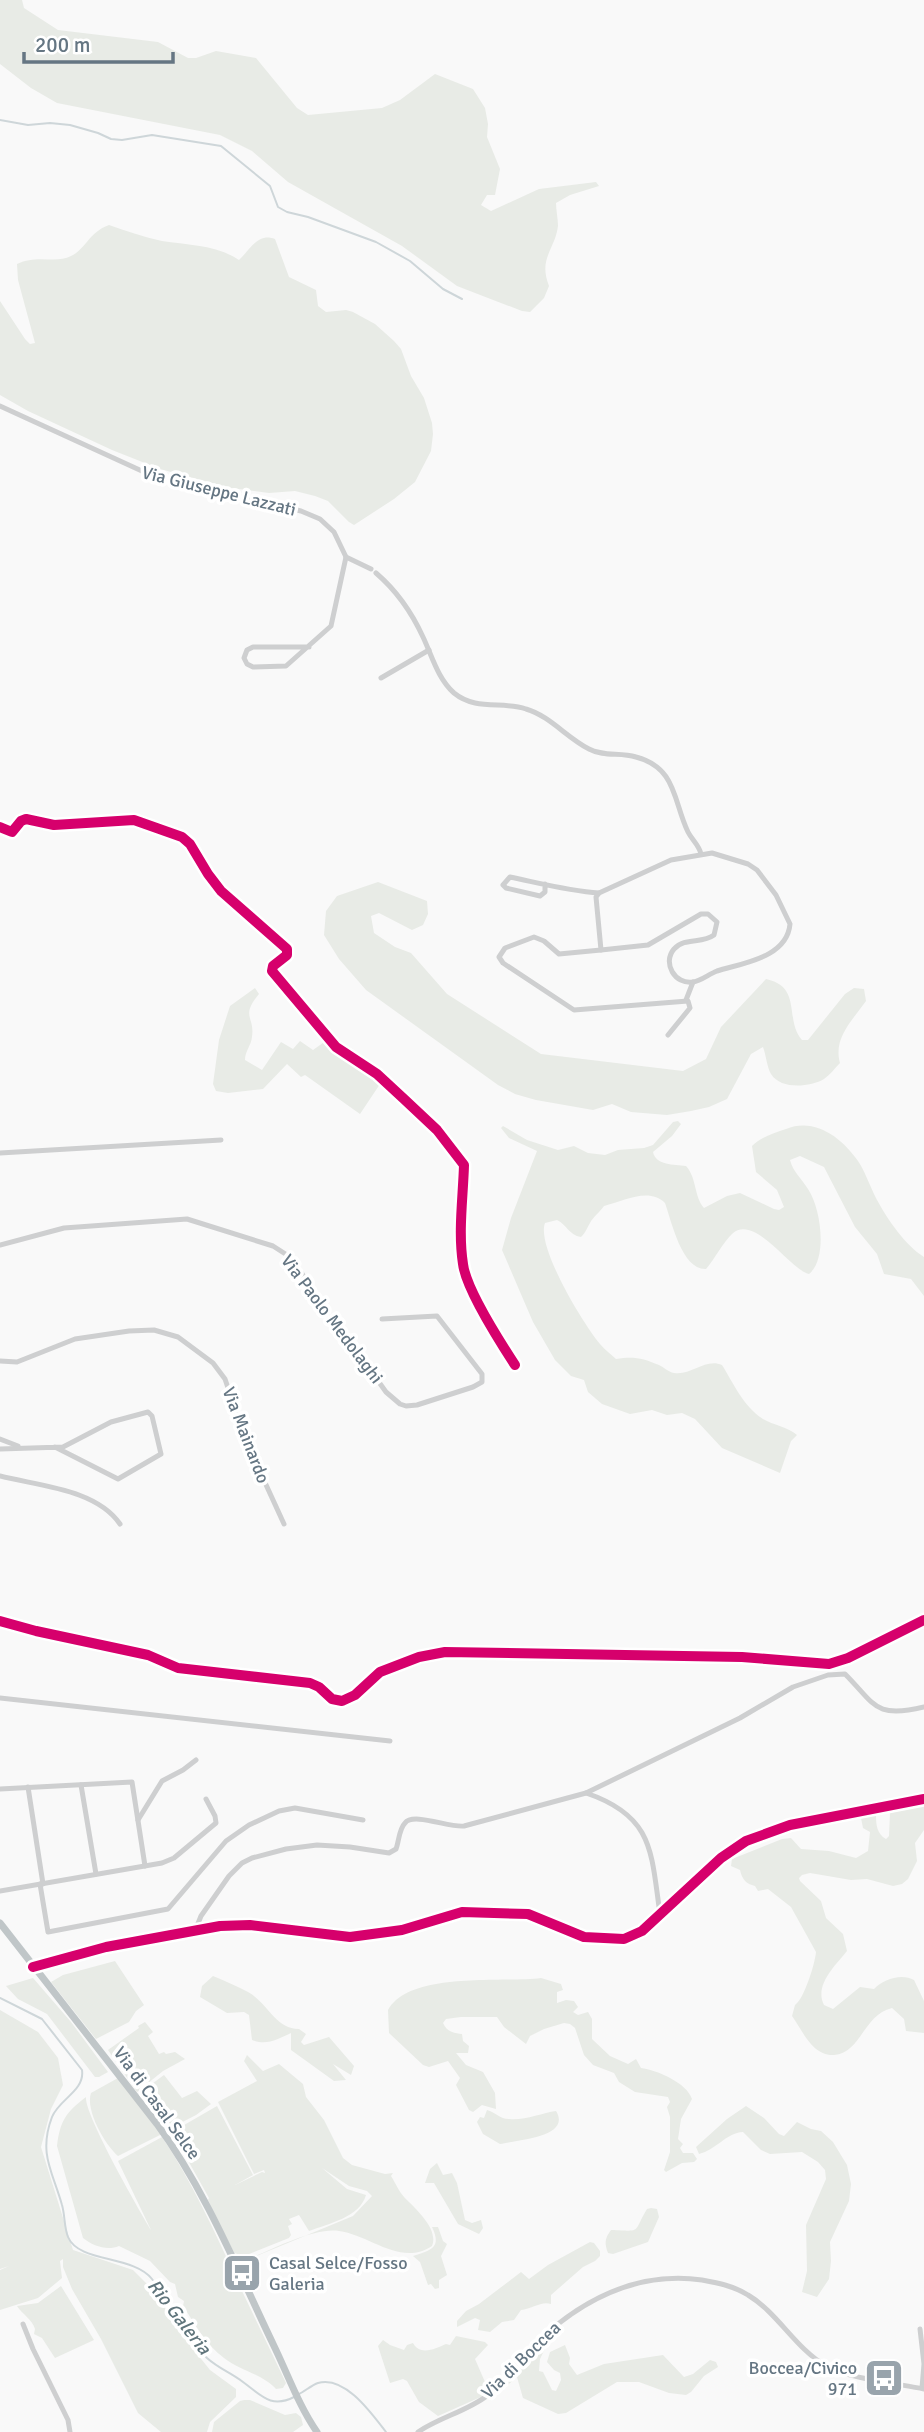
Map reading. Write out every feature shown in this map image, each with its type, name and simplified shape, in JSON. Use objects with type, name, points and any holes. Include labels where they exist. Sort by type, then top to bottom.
[{"type":"main road","name":"Via di Casal Selce","points":[[0,1923],[178,2154],[247,2288],[303,2409],[317,2432]]},
{"type":"street","name":"Via Giuseppe Lazzati","points":[[0,406],[155,477],[308,513],[320,519],[331,530],[346,557]]},
{"type":"street","points":[[309,647],[255,647],[247,650],[244,658],[247,664],[253,667],[283,667],[290,664],[328,631],[334,621],[346,557],[373,571],[409,610],[446,685],[461,698],[481,705],[530,710],[589,749],[604,754],[637,757],[654,766],[672,784],[687,831],[700,848],[701,854]]},
{"type":"street","points":[[381,678],[429,650]]},
{"type":"street","points":[[0,827],[12,832],[26,819],[50,825],[132,820],[186,839],[221,891],[287,949],[286,956],[272,967],[274,974],[336,1047],[377,1074],[404,1099],[437,1130],[464,1166],[461,1236],[463,1266],[491,1325],[514,1365]]},
{"type":"street","points":[[545,884],[545,892],[540,895],[506,888],[503,885],[510,877],[545,884],[581,892],[599,892],[655,866],[701,854],[724,856],[755,868],[776,895],[790,926],[785,940],[755,961],[715,972],[693,982],[682,980],[674,974],[669,967],[673,950],[682,944],[708,939],[714,935],[717,922],[708,914],[697,916],[647,946],[559,954],[543,940],[533,937],[504,949],[499,957],[503,963],[573,1009],[686,1000]]},
{"type":"street","points":[[599,892],[596,897],[601,950]]},
{"type":"street","points":[[686,1000],[693,982]]},
{"type":"street","points":[[668,1035],[690,1008],[686,1000]]},
{"type":"street","points":[[0,1153],[221,1140]]},
{"type":"street","name":"Via Paolo Medolaghi","points":[[0,1245],[64,1228],[187,1219],[273,1246],[288,1255],[344,1342],[363,1360],[386,1392],[400,1404],[417,1405],[482,1382],[480,1373],[436,1316],[382,1319]]},
{"type":"street","name":"Via Mainardo","points":[[0,1361],[17,1362],[75,1339],[134,1330],[158,1331],[178,1338],[213,1363],[225,1379],[246,1441],[284,1524]]},
{"type":"street","points":[[0,1449],[55,1447],[75,1442],[114,1421],[148,1412],[152,1416],[161,1454],[118,1479],[55,1447]]},
{"type":"street","points":[[0,1439],[21,1448]]},
{"type":"street","points":[[0,1476],[87,1498],[108,1509],[120,1524]]},
{"type":"street","points":[[0,1621],[148,1655],[178,1668],[310,1683],[339,1701],[355,1695],[380,1672],[419,1657],[442,1652],[745,1657],[829,1664],[844,1660],[924,1620]]},
{"type":"street","points":[[829,1664],[829,1674]]},
{"type":"street","points":[[195,1931],[203,1913],[230,1874],[252,1858],[286,1849],[317,1845],[390,1853],[396,1849],[403,1825],[410,1819],[421,1818],[452,1827],[464,1826],[586,1793],[727,1724],[791,1688],[829,1674],[845,1674],[869,1702],[879,1709],[907,1710],[924,1707]]},
{"type":"street","points":[[0,1698],[390,1741]]},
{"type":"street","points":[[138,1820],[163,1781],[196,1760]]},
{"type":"street","points":[[0,1789],[132,1782],[145,1866]]},
{"type":"street","points":[[81,1785],[96,1874]]},
{"type":"street","points":[[28,1787],[48,1932],[169,1908],[226,1841],[266,1816],[295,1808],[363,1820]]},
{"type":"street","points":[[586,1793],[608,1802],[629,1816],[642,1830],[650,1850],[660,1914]]},
{"type":"street","points":[[0,1891],[171,1860],[216,1823],[206,1799]]},
{"type":"street","points":[[33,1967],[106,1947],[226,1926],[250,1925],[350,1937],[402,1930],[460,1912],[520,1913],[542,1918],[584,1937],[621,1939],[639,1933],[720,1858],[746,1841],[790,1825],[924,1799]]},
{"type":"street","name":"Via di Boccea","points":[[418,2432],[486,2397],[533,2346],[583,2306],[624,2287],[673,2278],[707,2281],[729,2286],[746,2294],[771,2314],[806,2350],[833,2370],[923,2389]]},
{"type":"street","points":[[23,2324],[68,2420],[70,2432]]},
{"type":"street","points":[[920,2329],[924,2364],[923,2389]]},
{"type":"shaded area","points":[[0,0],[22,0],[24,8],[58,30],[158,42],[188,58],[216,51],[256,58],[297,108],[308,115],[382,108],[400,100],[435,74],[473,89],[485,108],[487,137],[500,169],[495,195],[487,195],[481,205],[491,211],[539,189],[596,182],[599,186],[570,195],[556,203],[558,226],[545,268],[549,286],[544,298],[530,312],[522,311],[457,286],[402,246],[288,182],[252,151],[220,135],[57,103],[31,88],[0,64]]},
{"type":"shaded area","points":[[109,225],[162,241],[212,248],[239,260],[259,240],[269,237],[275,239],[289,277],[316,290],[318,306],[326,312],[353,312],[375,324],[401,349],[411,376],[424,398],[432,423],[431,451],[415,482],[354,525],[328,501],[315,496],[295,491],[269,493],[231,488],[160,469],[112,450],[0,395],[0,301],[25,339],[30,344],[35,343],[18,280],[17,264],[71,256],[97,232]]},
{"type":"shaded area","points":[[378,882],[427,901],[428,914],[423,925],[412,930],[379,913],[371,916],[374,933],[395,947],[411,953],[447,994],[541,1054],[683,1071],[706,1059],[721,1027],[766,979],[785,989],[797,1032],[802,1040],[808,1040],[845,994],[854,988],[864,989],[866,1001],[841,1038],[840,1063],[824,1079],[811,1084],[788,1085],[776,1079],[771,1074],[763,1047],[751,1054],[727,1099],[709,1107],[667,1115],[631,1112],[612,1104],[593,1110],[536,1100],[515,1094],[498,1085],[366,990],[339,959],[324,935],[326,911],[337,896]]},
{"type":"shaded area","points":[[255,988],[259,994],[250,1007],[252,1037],[245,1060],[262,1070],[281,1042],[293,1049],[300,1041],[313,1050],[327,1040],[346,1058],[382,1081],[360,1114],[305,1075],[301,1077],[287,1064],[263,1089],[228,1093],[216,1091],[213,1084],[219,1040],[230,1006]]},
{"type":"shaded area","points":[[678,1121],[681,1124],[672,1136],[653,1152],[662,1162],[686,1166],[704,1208],[727,1196],[740,1193],[774,1209],[784,1207],[777,1190],[756,1172],[752,1146],[768,1136],[797,1126],[817,1128],[836,1138],[852,1153],[892,1224],[910,1246],[924,1257],[924,1296],[911,1279],[884,1274],[877,1254],[855,1227],[824,1167],[800,1156],[790,1160],[813,1197],[820,1233],[819,1257],[809,1274],[761,1236],[741,1230],[729,1237],[706,1269],[698,1267],[684,1254],[665,1203],[652,1196],[636,1197],[604,1206],[581,1237],[557,1220],[545,1223],[544,1234],[554,1267],[573,1304],[602,1346],[616,1359],[643,1359],[674,1373],[716,1363],[722,1365],[756,1414],[797,1435],[791,1441],[780,1473],[722,1448],[695,1419],[682,1413],[667,1415],[652,1410],[630,1414],[602,1404],[588,1392],[584,1380],[571,1376],[555,1360],[533,1322],[502,1250],[511,1218],[537,1151],[509,1138],[501,1128],[503,1126],[527,1140],[558,1150],[574,1146],[588,1153],[605,1155],[618,1150],[653,1145],[673,1122]]},
{"type":"shaded area","points":[[924,1805],[924,1830],[915,1843],[917,1861],[908,1879],[902,1884],[893,1886],[867,1879],[851,1880],[810,1873],[799,1878],[821,1901],[826,1918],[843,1934],[847,1951],[824,1983],[824,2005],[833,2009],[860,1987],[874,1989],[887,1980],[898,1977],[914,1980],[924,2001],[924,2033],[906,2031],[904,2019],[892,2008],[874,2018],[857,2041],[843,2053],[826,2054],[809,2042],[792,2016],[808,1981],[816,1952],[791,1907],[768,1889],[758,1891],[743,1878],[740,1870],[731,1866],[732,1859],[791,1838],[801,1849],[829,1851],[856,1858],[868,1851],[870,1832],[863,1828],[861,1818],[876,1815],[878,1829],[886,1839],[889,1836],[890,1813]]},
{"type":"shaded area","points":[[115,1961],[144,2005],[129,2022],[96,2039],[51,1982],[63,1975]]},
{"type":"shaded area","points":[[213,1976],[248,1992],[284,2025],[306,2034],[301,2042],[304,2045],[329,2037],[354,2066],[351,2075],[333,2064],[346,2080],[334,2081],[291,2050],[291,2033],[268,2042],[252,2040],[249,2015],[244,2012],[227,2013],[200,1997],[202,1986]]},
{"type":"shaded area","points":[[33,1978],[71,2022],[108,2072],[95,2077],[47,2014],[18,1999],[6,1986]]},
{"type":"shaded area","points":[[541,1978],[561,1984],[563,1990],[557,1992],[557,2003],[574,2001],[578,2007],[573,2012],[578,2015],[588,2012],[592,2019],[592,2039],[610,2056],[628,2064],[636,2059],[641,2068],[671,2078],[689,2093],[692,2099],[681,2119],[678,2139],[683,2144],[680,2148],[683,2153],[693,2153],[697,2159],[694,2162],[682,2163],[666,2172],[664,2170],[670,2152],[668,2097],[635,2092],[619,2082],[614,2073],[593,2065],[584,2055],[575,2028],[570,2024],[564,2023],[544,2029],[530,2036],[526,2044],[504,2027],[497,2017],[446,2019],[443,2023],[447,2028],[462,2034],[463,2041],[469,2046],[468,2053],[456,2053],[466,2065],[483,2072],[495,2093],[496,2109],[482,2105],[473,2112],[469,2110],[456,2085],[460,2078],[448,2061],[429,2067],[423,2065],[389,2033],[388,2010],[399,1998],[416,1989],[458,1981]]},
{"type":"shaded area","points":[[0,2010],[38,2032],[58,2058],[63,2085],[51,2109],[41,2147],[73,2250],[133,2270],[148,2285],[166,2309],[167,2315],[180,2328],[210,2370],[236,2389],[236,2397],[210,2422],[207,2432],[161,2432],[138,2413],[101,2339],[72,2289],[63,2267],[63,2259],[60,2261],[62,2278],[38,2298],[0,2310],[0,2270],[9,2266],[0,2269]]},
{"type":"shaded area","points":[[145,2022],[153,2032],[148,2036],[159,2054],[175,2052],[185,2059],[163,2071],[137,2092],[108,2050]]},
{"type":"shaded area","points":[[247,2055],[263,2071],[279,2064],[303,2084],[306,2097],[324,2120],[343,2158],[352,2165],[385,2174],[393,2173],[391,2176],[400,2192],[430,2227],[432,2246],[420,2252],[409,2253],[397,2252],[339,2231],[304,2236],[353,2216],[372,2196],[367,2191],[349,2186],[322,2168],[347,2189],[366,2195],[363,2203],[342,2219],[309,2231],[299,2215],[289,2219],[292,2224],[288,2226],[291,2235],[289,2238],[244,2256],[234,2253],[209,2198],[172,2132],[217,2106],[253,2175],[235,2185],[265,2173],[264,2170],[254,2174],[218,2102],[257,2081],[244,2061]]},
{"type":"shaded area","points":[[164,2075],[182,2098],[197,2091],[211,2104],[169,2129],[141,2092]]},
{"type":"shaded area","points":[[118,2078],[162,2134],[118,2156],[97,2127],[90,2100],[91,2093]]},
{"type":"shaded area","points":[[86,2097],[103,2141],[151,2230],[118,2161],[162,2137],[212,2226],[238,2282],[232,2286],[238,2285],[242,2291],[286,2383],[283,2388],[276,2389],[218,2353],[201,2334],[183,2306],[184,2301],[178,2297],[175,2284],[150,2261],[119,2246],[100,2247],[83,2238],[57,2146],[65,2118],[73,2107]]},
{"type":"shaded area","points":[[746,2106],[784,2136],[797,2122],[821,2131],[833,2142],[847,2165],[851,2184],[849,2201],[830,2242],[829,2279],[817,2297],[802,2292],[807,2271],[806,2225],[826,2179],[825,2170],[802,2152],[770,2154],[761,2150],[743,2132],[731,2135],[699,2154],[696,2147]]},
{"type":"shaded area","points":[[487,2110],[503,2118],[514,2119],[556,2111],[559,2120],[550,2132],[500,2144],[483,2134],[477,2122],[480,2117],[484,2118]]},
{"type":"shaded area","points":[[437,2163],[443,2175],[452,2173],[457,2183],[465,2220],[472,2223],[481,2220],[483,2228],[479,2234],[458,2224],[434,2183],[425,2183],[430,2169]]},
{"type":"shaded area","points":[[647,2209],[657,2209],[659,2217],[648,2242],[613,2254],[608,2253],[606,2241],[611,2230],[635,2229]]},
{"type":"shaded area","points":[[432,2227],[438,2227],[443,2241],[447,2244],[441,2256],[447,2275],[439,2280],[439,2288],[435,2289],[431,2284],[428,2285],[420,2262],[413,2256],[425,2252],[435,2244]]},
{"type":"shaded area","points":[[590,2242],[600,2251],[600,2256],[551,2295],[551,2304],[521,2310],[514,2320],[502,2322],[490,2332],[478,2330],[480,2320],[475,2318],[457,2327],[457,2321],[466,2311],[521,2272],[529,2279],[548,2265]]},
{"type":"shaded area","points":[[61,2286],[94,2340],[55,2358],[42,2338],[34,2334],[32,2322],[17,2306],[38,2303]]},
{"type":"shaded area","points":[[456,2336],[488,2345],[475,2359],[485,2382],[492,2386],[483,2396],[438,2416],[419,2402],[407,2381],[403,2379],[390,2383],[378,2346],[383,2340],[404,2350],[407,2345],[413,2343],[420,2349],[428,2350],[450,2345]]},
{"type":"shaded area","points":[[550,2338],[540,2359],[539,2371],[543,2372],[552,2390],[556,2391],[561,2380],[560,2373],[547,2362],[550,2352],[565,2345],[570,2358],[569,2364],[577,2375],[604,2364],[663,2355],[684,2377],[693,2374],[710,2360],[716,2362],[718,2367],[704,2376],[686,2395],[669,2393],[639,2382],[617,2382],[566,2413],[558,2414],[523,2398],[517,2377],[502,2390],[499,2389],[546,2339]]},
{"type":"shaded area","points":[[244,2400],[285,2415],[296,2413],[301,2417],[303,2425],[293,2432],[212,2432],[214,2422]]},
{"type":"waterway","points":[[0,120],[28,125],[70,125],[111,139],[152,135],[221,146],[270,186],[278,207],[376,242],[410,261],[443,289],[462,299]]},
{"type":"waterway","name":"Rio Galeria","points":[[0,1998],[42,2019],[82,2070],[80,2084],[55,2111],[46,2142],[48,2162],[62,2205],[68,2237],[83,2251],[143,2271],[152,2279],[186,2333],[216,2365],[267,2399],[279,2402],[294,2397]]},
{"type":"waterway","name":"Rio Galeria","points":[[299,2394],[318,2383],[338,2385],[357,2398],[386,2432]]},
{"type":"cycle path","points":[[0,827],[12,832],[26,819],[54,825],[134,820],[182,837],[190,844],[221,891],[287,949],[287,955],[273,966],[272,971],[336,1047],[377,1074],[437,1130],[464,1165],[461,1240],[465,1275],[515,1365]]},
{"type":"cycle path","points":[[0,1621],[148,1655],[178,1668],[310,1683],[332,1699],[342,1701],[355,1695],[380,1672],[419,1657],[445,1652],[742,1657],[829,1664],[848,1658],[924,1620]]},
{"type":"cycle path","points":[[33,1967],[106,1947],[220,1926],[250,1925],[350,1937],[402,1930],[462,1912],[528,1914],[584,1937],[624,1939],[642,1931],[721,1858],[746,1841],[790,1825],[924,1799]]},
{"type":"place","name":"Casal Selce/Fosso Galeria","points":[[242,2273]]},
{"type":"place","name":"Boccea/Civico 971","points":[[884,2378]]}]
